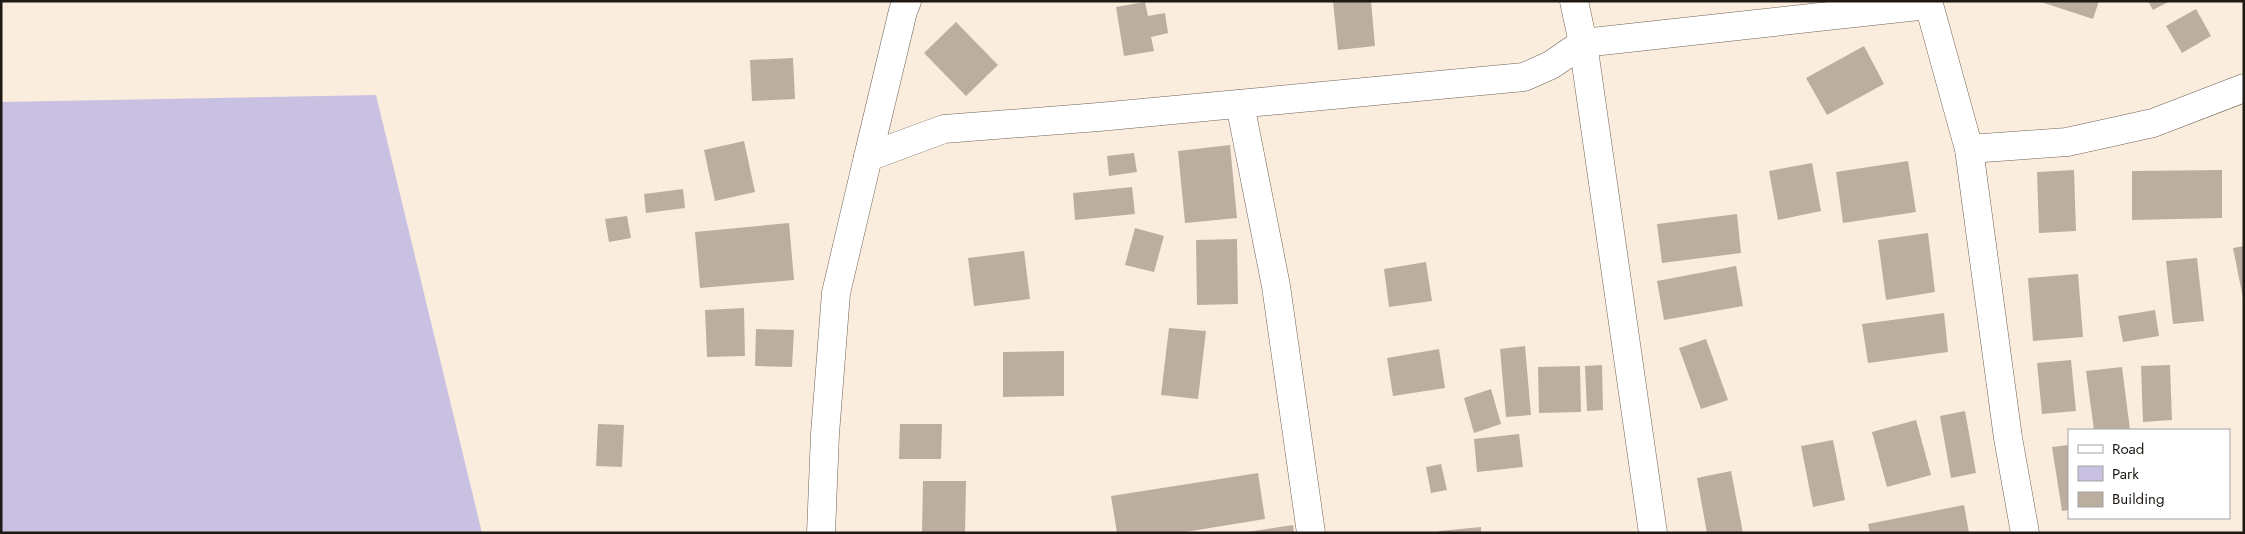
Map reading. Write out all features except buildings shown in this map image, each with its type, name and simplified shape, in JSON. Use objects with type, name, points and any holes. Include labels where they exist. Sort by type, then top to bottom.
[{"type":"street","points":[[1574,1],[1583,43],[1653,533]]},
{"type":"street","points":[[868,158],[944,129],[1240,104],[1524,77],[1551,66],[1583,43],[1928,3],[1969,149],[2008,438],[2025,533]]},
{"type":"street","points":[[821,533],[825,434],[836,293],[905,4]]},
{"type":"street","points":[[1969,149],[2068,142],[2153,123],[2244,88]]},
{"type":"street","points":[[1240,104],[1276,286],[1311,533]]},
{"type":"green space","points":[[376,95],[482,533],[1,533],[1,102]]}]
